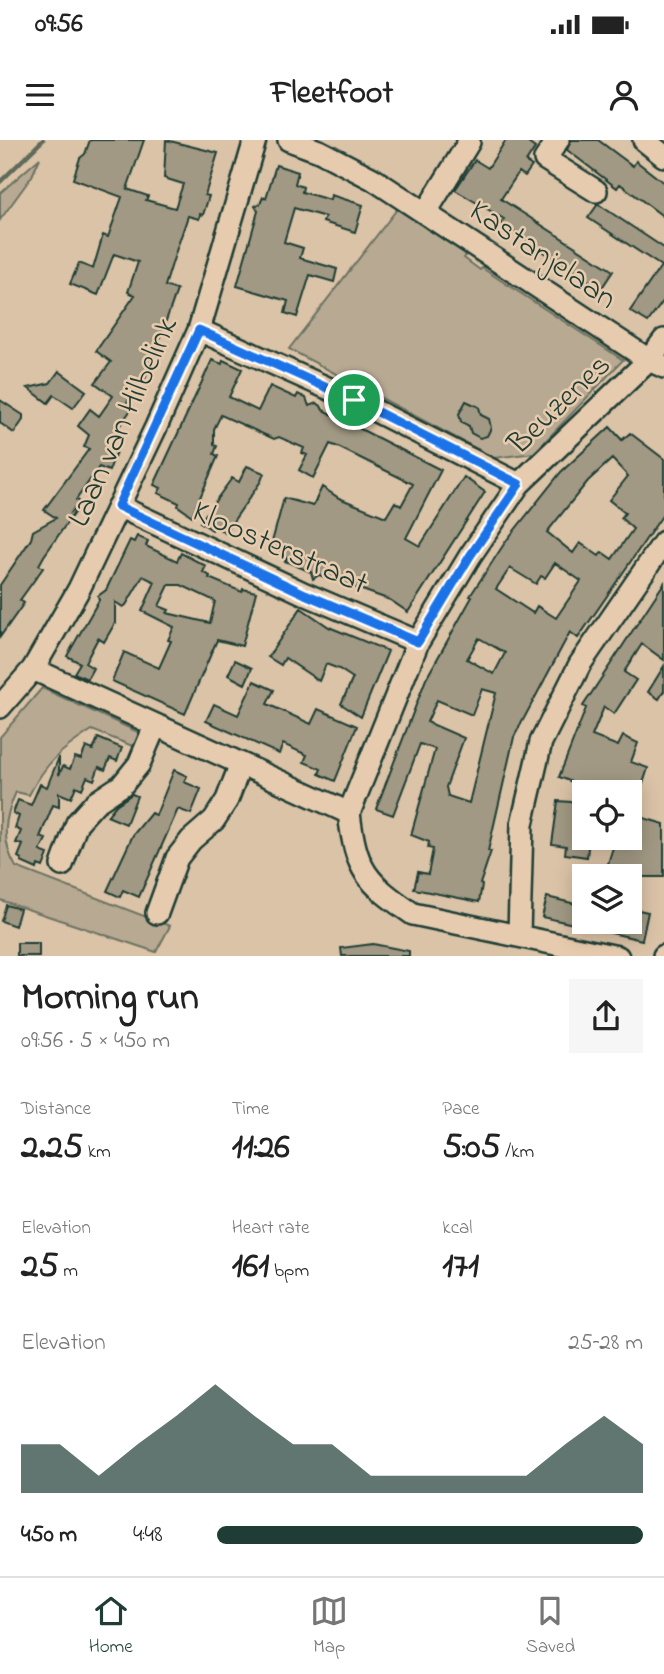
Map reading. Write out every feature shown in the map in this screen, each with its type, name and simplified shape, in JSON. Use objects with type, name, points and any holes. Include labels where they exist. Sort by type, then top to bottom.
[{"type":"street","name":"Laan van Hilbelink","points":[[0,707],[33,669],[79,589],[199,330],[256,140]]},
{"type":"street","name":"Kastanjelaan","points":[[289,140],[319,151],[373,179],[656,364]]},
{"type":"street","points":[[558,140],[545,159],[596,191]]},
{"type":"street","points":[[644,140],[664,156]]},
{"type":"street","name":"Kastanjelaan","points":[[426,212],[469,142]]},
{"type":"street","points":[[199,330],[354,400],[519,484]]},
{"type":"street","name":"Beuzenes","points":[[349,813],[418,642],[470,556],[519,484],[656,364],[664,340]]},
{"type":"street","name":"Kloosterstraat","points":[[118,506],[305,594],[418,642]]},
{"type":"street","points":[[519,934],[522,824],[541,742],[580,664],[664,542]]},
{"type":"street","points":[[33,669],[240,766],[349,813],[353,846],[364,875],[387,896],[413,914],[519,934],[614,956]]},
{"type":"street","points":[[62,865],[77,823],[95,803],[122,785],[131,775],[139,764],[155,726]]},
{"type":"street","points":[[157,913],[177,858],[191,840],[214,820],[227,800],[240,766]]},
{"type":"shaded area","points":[[40,158],[32,176],[0,220],[0,193]]},
{"type":"shaded area","points":[[401,204],[469,250],[464,258],[480,270],[482,268],[623,360],[534,453],[494,458],[289,349]]},
{"type":"shaded area","points":[[42,688],[140,733],[135,747],[92,730],[55,758],[29,795],[16,792],[6,830],[11,857],[16,867],[170,926],[156,952],[0,900],[0,737]]},
{"type":"building","points":[[90,140],[144,140],[127,189],[148,196],[146,200],[175,208],[183,184],[164,178],[166,140],[218,153],[205,195],[209,196],[203,215],[200,214],[199,219],[188,216],[175,254],[165,286],[177,290],[145,379],[127,402],[133,407],[115,432],[109,446],[117,449],[109,471],[99,467],[76,500],[79,502],[71,512],[76,510],[44,556],[39,565],[43,568],[20,600],[24,603],[0,637],[0,585],[31,539],[33,531],[56,518],[44,510],[89,449],[84,447],[89,435],[78,426],[90,409],[99,416],[113,396],[95,383],[111,362],[96,351],[135,295],[128,292],[138,262],[114,254],[98,295],[70,284],[79,263],[93,269],[103,235],[108,237],[122,197],[73,179]]},
{"type":"building","points":[[506,140],[524,140],[535,148],[526,162],[532,166],[525,176],[519,172],[501,199],[613,271],[601,289],[501,224],[504,219],[455,190],[475,160],[488,168]]},
{"type":"building","points":[[571,140],[598,140],[633,166],[636,161],[664,183],[664,217],[620,184],[617,188],[567,150]]},
{"type":"building","points":[[276,165],[298,172],[295,184],[303,187],[302,192],[330,200],[331,195],[363,205],[355,232],[323,222],[325,217],[294,208],[284,242],[303,248],[300,258],[337,269],[334,282],[310,275],[297,317],[285,313],[288,301],[237,286],[258,211],[255,206],[260,204],[263,197],[266,198]]},
{"type":"building","points":[[598,204],[664,248],[664,300],[648,322],[630,311],[661,266],[588,218]]},
{"type":"building","points":[[212,360],[222,364],[223,360],[242,369],[229,397],[258,411],[270,386],[296,398],[298,394],[306,398],[309,406],[317,403],[323,410],[441,470],[406,538],[420,546],[464,477],[485,492],[408,612],[390,600],[351,586],[319,575],[313,579],[311,572],[285,561],[287,558],[269,553],[284,498],[313,506],[322,487],[339,498],[386,517],[395,502],[401,506],[413,484],[338,447],[330,444],[313,478],[299,470],[307,455],[302,453],[304,448],[279,437],[274,439],[221,415],[214,429],[214,445],[217,446],[214,454],[218,456],[192,516],[178,506],[179,503],[158,493],[161,488],[154,485]]},
{"type":"building","points":[[59,371],[86,391],[73,408],[54,395],[48,403],[28,388],[50,383]]},
{"type":"building","points":[[0,400],[23,415],[23,420],[14,433],[0,423]]},
{"type":"building","points":[[466,401],[479,407],[481,415],[489,419],[491,428],[487,436],[480,438],[461,422],[459,414]]},
{"type":"building","points":[[610,427],[622,440],[630,433],[664,459],[664,513],[578,638],[570,632],[514,737],[488,851],[491,851],[480,884],[479,902],[414,889],[418,872],[428,874],[433,849],[428,848],[429,842],[411,835],[435,749],[420,744],[393,815],[376,809],[426,679],[472,597],[470,596],[506,541],[561,472]],"holes":[[[612,459],[628,476],[609,500],[625,513],[621,518],[633,529],[612,559],[602,552],[599,556],[580,543],[573,553],[547,532],[588,481]],[[555,563],[581,581],[556,618],[537,606],[533,613],[496,589],[510,568],[536,584],[541,576],[545,578]],[[479,638],[505,653],[494,674],[467,659]],[[482,689],[496,693],[469,803],[448,796],[446,787],[464,738],[427,722],[437,700],[472,715]]]},
{"type":"building","points":[[247,466],[264,473],[225,533],[215,526],[212,530],[200,522],[232,478],[239,482]]},
{"type":"building","points":[[137,536],[148,541],[146,546],[177,561],[181,553],[206,566],[203,572],[210,576],[209,578],[242,592],[243,589],[256,592],[242,646],[217,640],[185,714],[112,681],[124,652],[159,668],[171,641],[168,640],[174,627],[142,611],[155,582],[143,576],[126,605],[123,607],[115,602],[115,623],[104,642],[98,638],[85,663],[93,668],[87,679],[74,673],[80,663],[67,656],[99,600],[98,596],[106,590],[130,540],[134,542]],"holes":[[[169,585],[181,585],[215,601],[210,623],[167,613],[169,610],[159,606]]]},
{"type":"building","points":[[664,583],[664,660],[642,644],[624,672],[636,680],[614,714],[604,707],[592,736],[618,746],[623,736],[638,743],[631,762],[648,768],[642,787],[642,780],[572,782],[559,777],[586,708],[583,706]]},
{"type":"building","points":[[301,608],[329,627],[388,651],[361,717],[341,704],[353,678],[326,664],[319,681],[285,658],[281,665],[268,657]]},
{"type":"building","points":[[235,660],[252,668],[245,684],[228,675]]},
{"type":"building","points":[[664,666],[664,691],[659,699],[648,692]]},
{"type":"building","points":[[254,681],[274,690],[267,704],[311,724],[318,709],[357,726],[335,781],[319,774],[321,769],[304,762],[307,755],[283,744],[279,754],[206,721],[214,704],[238,715]]},
{"type":"building","points":[[98,738],[122,748],[117,761],[110,758],[105,770],[99,767],[94,780],[87,777],[82,789],[76,786],[71,798],[59,793],[59,807],[53,805],[40,837],[46,839],[40,851],[48,854],[43,867],[38,865],[37,869],[21,862],[22,859],[18,857],[23,845],[16,843],[21,831],[15,828],[19,816],[13,813],[18,800],[31,805],[40,784],[47,787],[59,757],[59,775],[63,766],[70,769],[75,757],[81,759],[86,747],[93,750]]},
{"type":"building","points":[[174,770],[187,776],[184,782],[201,789],[191,814],[178,809],[139,897],[123,890],[120,897],[107,891],[133,835],[151,813],[156,815]]},
{"type":"building","points":[[132,794],[137,796],[126,824],[107,816],[116,805]]},
{"type":"building","points":[[558,801],[572,802],[572,850],[588,850],[587,857],[565,854],[566,846],[552,844]]},
{"type":"building","points":[[642,818],[664,824],[664,877],[642,877],[642,864],[608,864],[612,850],[642,850]]},
{"type":"building","points":[[547,897],[572,903],[572,924],[542,917]]},
{"type":"building","points":[[6,905],[20,909],[15,926],[1,921]]},
{"type":"building","points":[[642,911],[648,912],[642,940],[616,934],[642,934]]},
{"type":"building","points":[[17,943],[39,943],[39,956],[17,956]]},
{"type":"building","points":[[373,944],[409,951],[409,956],[342,956],[341,948]]},
{"type":"waterway","points":[[0,182],[43,140]]},
{"type":"route","points":[[199,330],[354,400],[519,484],[470,556],[418,642],[305,594],[118,506],[199,330]]}]
